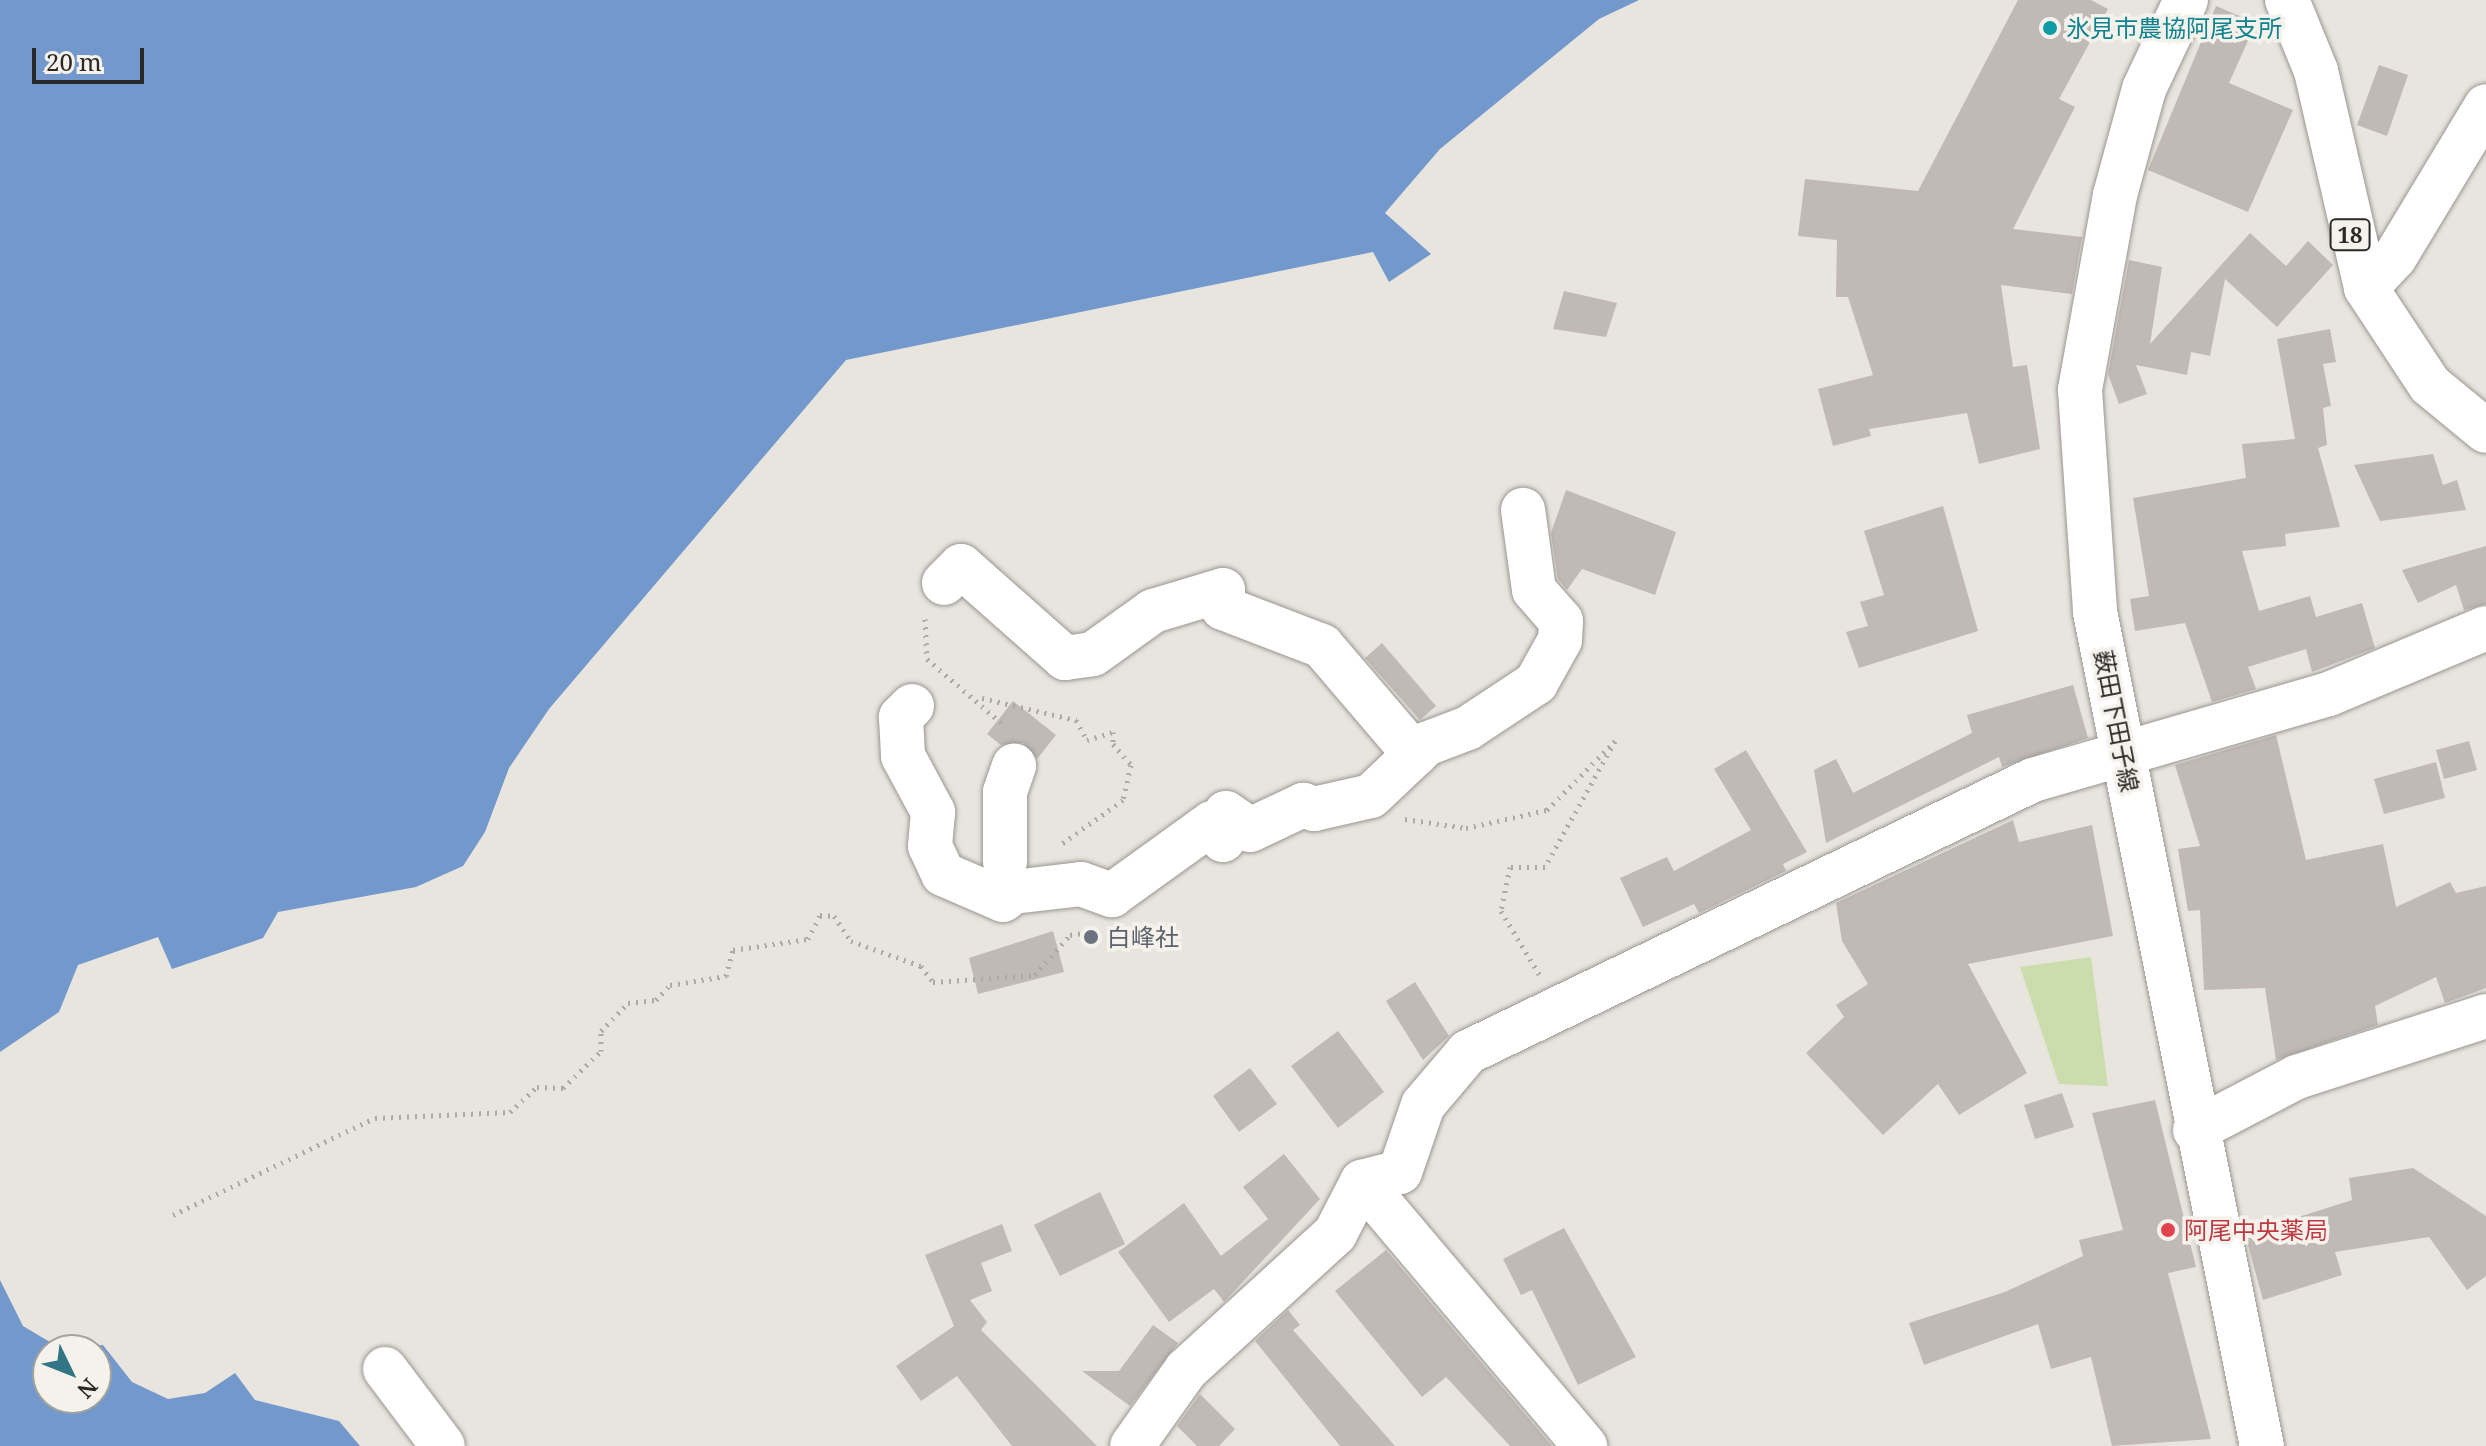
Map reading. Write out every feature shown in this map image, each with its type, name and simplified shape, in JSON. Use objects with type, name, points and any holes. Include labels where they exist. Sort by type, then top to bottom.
[{"type":"street","name":"薮田下田子線","points":[[2186,0],[2144,89],[2123,165],[2080,390],[2095,612],[2124,748],[2195,1130],[2262,1446]]},
{"type":"street","name":"18","points":[[2287,0],[2316,71],[2366,288],[2430,385],[2486,431]]},
{"type":"street","points":[[2366,288],[2395,257],[2486,106]]},
{"type":"street","points":[[912,706],[901,717],[903,756],[933,812],[930,846],[943,874],[1003,900],[1013,892],[1081,884],[1112,895],[1212,823],[1223,840],[1226,813],[1250,830],[1303,805],[1314,809],[1371,796],[1415,755],[1536,683],[1560,640],[1561,621],[1534,590],[1523,510]]},
{"type":"street","points":[[944,583],[961,566],[1065,658],[1093,654],[1153,611],[1223,590],[1223,608],[1322,646],[1415,755]]},
{"type":"street","points":[[1132,1446],[1186,1370],[1335,1234],[1362,1182],[1400,1172],[1423,1105],[1468,1052],[1536,1014],[2033,780],[2124,748],[2329,694],[2486,628]]},
{"type":"street","points":[[1005,862],[1005,792],[1014,766]]},
{"type":"street","points":[[2195,1130],[2297,1077],[2486,1016]]},
{"type":"street","points":[[1362,1182],[1585,1446]]},
{"type":"street","points":[[385,1369],[443,1446]]},
{"type":"path","points":[[977,696],[1076,720],[1087,740],[1113,732],[1113,744],[1131,765],[1123,800],[1051,858]]},
{"type":"path","points":[[1393,819],[1466,828],[1547,810],[1615,741],[1545,867],[1510,867],[1501,911],[1539,974],[1536,1014]]},
{"type":"path","points":[[173,1215],[375,1118],[510,1112],[537,1087],[563,1088],[601,1051],[601,1031],[628,1003],[656,1000],[670,985],[726,976],[733,950],[808,939],[820,915],[834,916],[851,941],[921,966],[933,982],[1035,975],[1070,935],[1097,931]]},
{"type":"green space","points":[[2091,957],[2108,1086],[2059,1084],[2020,967]]},
{"type":"water","points":[[0,0],[1639,0],[1599,19],[1440,149],[1385,213],[1431,254],[1389,282],[1373,252],[846,360],[549,709],[509,768],[485,832],[463,866],[416,887],[278,912],[263,938],[172,969],[158,937],[78,965],[59,1012],[0,1052]]},
{"type":"water","points":[[0,1280],[23,1326],[36,1334],[32,1334],[32,1414],[112,1414],[112,1356],[132,1382],[168,1399],[205,1393],[235,1373],[255,1400],[339,1421],[360,1446],[0,1446]]},
{"type":"building","points":[[2018,0],[2091,0],[2108,9],[2059,99],[2075,107],[2013,229],[2082,237],[2072,294],[2001,285],[2013,367],[2027,365],[2040,449],[1979,464],[1967,413],[1869,429],[1871,436],[1833,446],[1818,389],[1873,375],[1848,297],[1836,297],[1837,240],[1798,236],[1805,179],[1918,191]]},
{"type":"building","points":[[2216,6],[2256,23],[2229,83],[2293,110],[2248,212],[2148,170]]},
{"type":"building","points":[[2379,65],[2408,75],[2387,136],[2357,125]]},
{"type":"building","points":[[2250,233],[2286,266],[2308,241],[2333,265],[2277,327],[2225,279],[2210,356],[2191,352],[2187,375],[2136,365],[2147,394],[2119,404],[2108,374],[2129,260],[2162,267],[2150,344]]},
{"type":"building","points":[[1564,291],[1617,303],[1606,337],[1553,329]]},
{"type":"building","points":[[2330,329],[2336,362],[2323,364],[2331,406],[2323,408],[2327,445],[2318,448],[2340,527],[2285,534],[2286,546],[2242,551],[2259,611],[2310,596],[2316,617],[2362,603],[2375,648],[2312,672],[2306,649],[2248,667],[2256,689],[2212,702],[2185,623],[2135,631],[2130,599],[2149,596],[2133,498],[2246,478],[2242,444],[2295,439],[2277,339]]},
{"type":"building","points":[[2433,454],[2443,485],[2457,480],[2466,510],[2380,521],[2354,465]]},
{"type":"building","points":[[1566,490],[1676,532],[1655,595],[1582,569],[1567,590],[1558,579],[1551,533]]},
{"type":"building","points":[[1943,506],[1978,631],[1859,668],[1846,632],[1868,626],[1860,602],[1884,595],[1864,531]]},
{"type":"building","points":[[2486,546],[2486,604],[2464,610],[2456,585],[2418,603],[2402,570]]},
{"type":"building","points":[[1382,643],[1436,706],[1420,720],[1365,658]]},
{"type":"building","points":[[2073,685],[2088,738],[2002,767],[1999,757],[1826,843],[1814,770],[1836,759],[1853,793],[1972,733],[1967,715]]},
{"type":"building","points":[[1013,701],[1056,735],[1037,759],[1023,743],[1001,745],[987,734]]},
{"type":"building","points":[[2276,735],[2306,860],[2383,844],[2396,907],[2450,882],[2456,893],[2486,886],[2486,988],[2445,1003],[2436,977],[2375,1006],[2378,1025],[2276,1060],[2265,988],[2204,990],[2200,910],[2188,911],[2178,849],[2200,846],[2175,765]]},
{"type":"building","points":[[2469,741],[2477,770],[2444,779],[2436,750]]},
{"type":"building","points":[[1746,750],[1807,852],[1783,864],[1786,871],[1699,913],[1694,904],[1643,927],[1620,878],[1667,857],[1674,871],[1751,830],[1714,769]]},
{"type":"building","points":[[2436,762],[2445,798],[2384,814],[2374,779]]},
{"type":"building","points":[[2013,820],[2019,842],[2092,825],[2113,936],[1968,964],[2027,1073],[1959,1115],[1938,1084],[1883,1135],[1806,1053],[1844,1017],[1836,1005],[1868,984],[1842,941],[1836,903]]},
{"type":"building","points":[[1053,931],[1064,972],[978,994],[969,958]]},
{"type":"building","points":[[1415,982],[1449,1036],[1423,1060],[1386,1001]]},
{"type":"building","points":[[1338,1031],[1384,1092],[1338,1128],[1291,1066]]},
{"type":"building","points":[[1250,1068],[1277,1104],[1239,1132],[1213,1096]]},
{"type":"building","points":[[2062,1093],[2074,1127],[2035,1139],[2024,1105]]},
{"type":"building","points":[[2155,1100],[2196,1267],[2168,1273],[2211,1439],[2112,1446],[2091,1357],[2051,1369],[2038,1324],[1924,1365],[1909,1323],[2005,1292],[2083,1256],[2079,1240],[2123,1230],[2092,1113]]},
{"type":"building","points":[[1284,1154],[1320,1199],[1224,1302],[1214,1289],[1169,1322],[1118,1252],[1184,1203],[1221,1256],[1268,1219],[1243,1187]]},
{"type":"building","points":[[2413,1168],[2486,1216],[2486,1276],[2467,1290],[2429,1237],[2335,1252],[2342,1275],[2263,1300],[2245,1234],[2352,1200],[2349,1178]]},
{"type":"building","points":[[1100,1192],[1125,1244],[1060,1276],[1034,1225]]},
{"type":"building","points":[[1002,1224],[1012,1251],[981,1263],[992,1291],[970,1300],[987,1322],[981,1330],[1097,1446],[1012,1446],[957,1376],[921,1401],[896,1366],[954,1326],[925,1255]]},
{"type":"building","points":[[1564,1228],[1636,1357],[1578,1385],[1532,1290],[1521,1295],[1503,1259]]},
{"type":"building","points":[[1386,1250],[1552,1446],[1510,1446],[1446,1377],[1422,1397],[1335,1291]]},
{"type":"building","points":[[1288,1310],[1300,1325],[1293,1330],[1395,1446],[1340,1446],[1255,1341]]},
{"type":"building","points":[[1153,1325],[1178,1343],[1130,1406],[1082,1371],[1119,1371]]},
{"type":"building","points":[[1200,1394],[1235,1429],[1219,1446],[1197,1446],[1177,1426]]},
{"type":"place","name":"氷見市農協阿尾支所","points":[[2050,28]]},
{"type":"place","name":"白峰社","points":[[1091,937]]},
{"type":"place","name":"阿尾中央薬局","points":[[2168,1230]]}]
